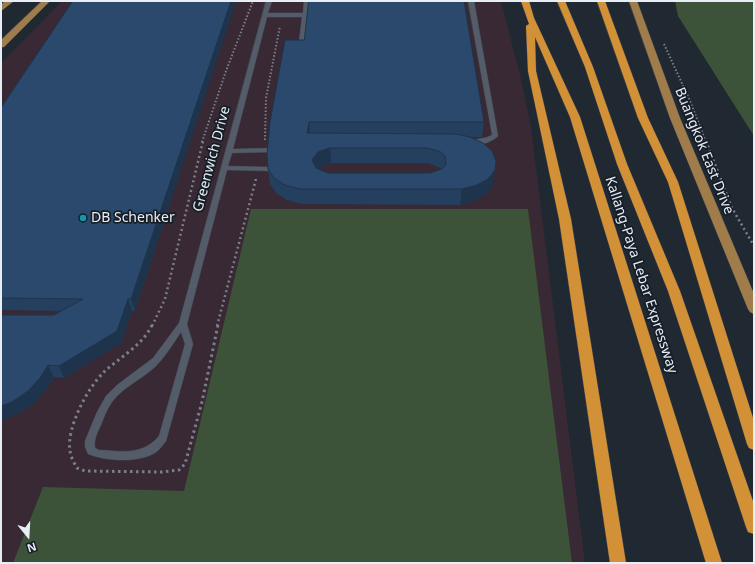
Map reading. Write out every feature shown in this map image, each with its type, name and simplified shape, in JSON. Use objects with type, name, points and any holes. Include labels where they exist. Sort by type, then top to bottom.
[{"type":"highway","name":"Kallang-Paya Lebar Expressway","points":[[525,1],[530,18],[575,116],[714,563]]},
{"type":"highway","name":"Kallang-Paya Lebar Expressway","points":[[561,1],[588,67],[622,164],[674,292],[754,527]]},
{"type":"highway","points":[[601,1],[643,118],[673,182],[754,444]]},
{"type":"highway","points":[[530,18],[532,71],[565,219],[618,563]]},
{"type":"main road","points":[[1,9],[10,1]]},
{"type":"main road","points":[[1,45],[46,1]]},
{"type":"main road","name":"Buangkok East Drive","points":[[633,1],[675,118],[754,309]]},
{"type":"lane","name":"Greenwich Drive","points":[[183,324],[189,344],[163,438],[158,446],[143,455],[98,454],[91,451],[89,445],[90,438],[105,405],[112,396],[151,364],[164,350],[173,335],[183,324],[269,1]]},
{"type":"lane","points":[[301,54],[307,1]]},
{"type":"lane","points":[[459,141],[483,142],[490,140],[495,136],[471,1]]},
{"type":"lane","points":[[265,15],[306,15]]},
{"type":"lane","points":[[229,151],[268,150]]},
{"type":"lane","points":[[225,168],[269,169]]},
{"type":"path","points":[[165,299],[204,136],[226,71],[253,1]]},
{"type":"path","points":[[268,150],[266,98],[280,35],[279,16]]},
{"type":"path","points":[[661,38],[690,101],[732,208],[754,246]]},
{"type":"path","points":[[74,463],[77,468],[85,471],[162,472],[179,470],[185,464],[202,402],[220,318],[258,169]]},
{"type":"shaded area","points":[[62,1],[501,1],[521,79],[531,127],[585,563],[1,563],[1,63]]},
{"type":"green space","points":[[675,1],[754,1],[754,136],[678,16]]},
{"type":"green space","points":[[251,209],[528,209],[572,563],[13,563],[43,487],[184,491]]},
{"type":"building","name":"DB Schenker","points":[[73,1],[231,1],[131,299],[128,299],[117,331],[59,366],[48,365],[40,378],[28,391],[12,402],[1,406],[1,315],[54,315],[83,299],[1,298],[1,108]]},
{"type":"building","points":[[309,1],[464,1],[484,122],[309,122],[307,133],[456,134],[470,137],[483,143],[492,151],[496,161],[495,170],[488,179],[477,185],[462,189],[300,189],[285,185],[274,178],[268,169],[267,154],[270,122],[285,40],[304,40]],"holes":[[[330,148],[428,148],[441,152],[445,156],[446,165],[442,169],[430,173],[328,173],[316,168],[312,160],[318,152]]]},
{"type":"place","name":"DB Schenker","points":[[83,218]]}]
